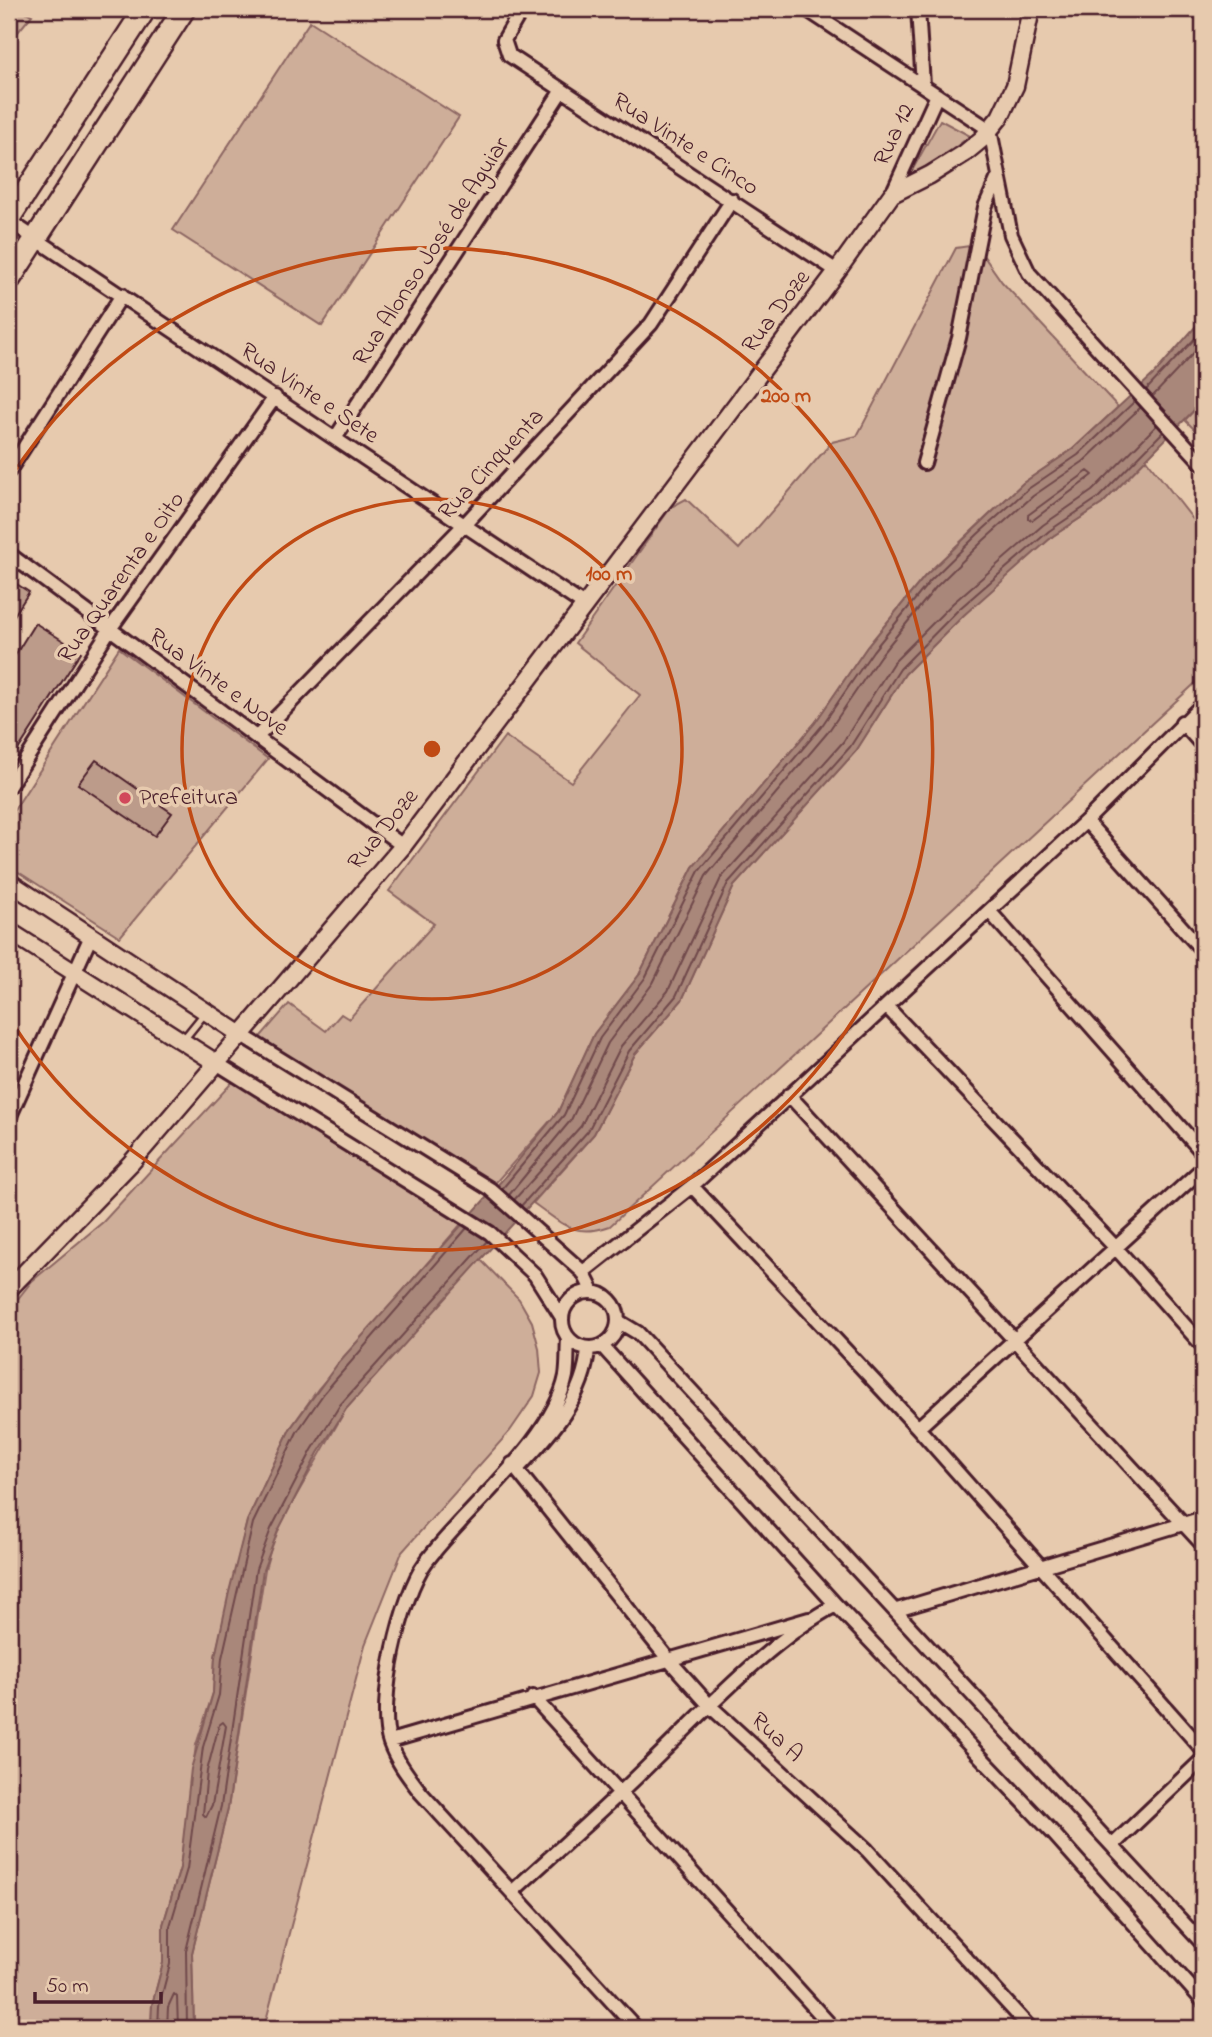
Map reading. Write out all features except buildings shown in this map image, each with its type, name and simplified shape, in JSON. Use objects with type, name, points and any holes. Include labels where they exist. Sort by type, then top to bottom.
[{"type":"main road","points":[[9,219],[145,9]]},
{"type":"main road","points":[[9,280],[184,9]]},
{"type":"street","name":"Rua Vinte e Cinco","points":[[522,9],[504,40],[509,55],[837,271]]},
{"type":"street","points":[[918,9],[923,85]]},
{"type":"street","points":[[892,194],[943,167],[990,130],[1009,101],[1031,9]]},
{"type":"street","points":[[810,10],[990,130],[1011,235],[1029,273],[1203,464]]},
{"type":"street","name":"Rua Alonso José de Aguiar","points":[[337,437],[562,90]]},
{"type":"street","name":"Rua 12","points":[[892,194],[937,95]]},
{"type":"street","points":[[924,463],[959,338],[985,207],[999,175]]},
{"type":"street","name":"Rua Doze","points":[[9,1290],[131,1163],[403,846],[837,271],[892,194]]},
{"type":"street","name":"Rua Cinquenta","points":[[257,737],[465,524],[650,324],[732,201]]},
{"type":"street","name":"Rua Vinte e Sete","points":[[9,219],[584,604]]},
{"type":"street","points":[[9,471],[122,295]]},
{"type":"street","name":"Rua Quarenta e Oito","points":[[9,786],[110,629],[275,397]]},
{"type":"street","name":"Rua Vinte e Nove","points":[[9,554],[403,846]]},
{"type":"street","points":[[583,1272],[692,1186],[990,912],[1203,704]]},
{"type":"street","points":[[1182,722],[1203,746]]},
{"type":"street","points":[[1086,821],[1203,951]]},
{"type":"street","points":[[9,882],[205,1013],[490,1189],[583,1272],[593,1292]]},
{"type":"street","points":[[990,912],[1203,1153]]},
{"type":"street","points":[[9,931],[182,1042],[491,1233],[536,1275],[561,1317]]},
{"type":"street","points":[[9,1118],[91,936]]},
{"type":"street","points":[[886,1006],[1115,1247],[1203,1346]]},
{"type":"street","points":[[789,1095],[1203,1545]]},
{"type":"street","points":[[918,1428],[1203,1168]]},
{"type":"street","points":[[692,1186],[918,1428],[1203,1750]]},
{"type":"street","points":[[514,1466],[554,1409],[566,1376],[568,1339],[561,1325],[564,1308],[576,1295],[593,1292],[609,1299],[615,1306],[618,1321],[614,1335],[603,1346],[588,1348],[568,1339]]},
{"type":"street","points":[[618,1321],[638,1333],[1114,1844],[1203,1944]]},
{"type":"street","points":[[603,1346],[836,1605],[1053,1833],[1203,2001]]},
{"type":"street","points":[[588,1348],[587,1367],[551,1433],[494,1484],[424,1565],[404,1612],[390,1669],[386,1719],[390,1741],[402,1767],[421,1793],[636,2028]]},
{"type":"street","name":"Rua A","points":[[514,1466],[710,1706],[867,1850],[1030,2028]]},
{"type":"street","points":[[897,1611],[1038,1565],[1203,1518]]},
{"type":"street","points":[[390,1741],[533,1697],[809,1619],[836,1605]]},
{"type":"street","points":[[513,1891],[621,1793],[710,1706],[809,1619]]},
{"type":"street","points":[[533,1697],[833,2028]]},
{"type":"street","points":[[1114,1844],[1203,1759]]},
{"type":"lane","points":[[182,1042],[205,1013]]},
{"type":"shaded area","points":[[9,9],[20,9],[32,15],[9,43]]},
{"type":"shaded area","points":[[310,21],[459,117],[322,326],[173,230]]},
{"type":"shaded area","points":[[940,120],[970,136],[944,156],[909,176]]},
{"type":"shaded area","points":[[976,245],[1002,282],[1118,407],[1073,449],[1023,483],[974,529],[925,576],[867,647],[815,723],[693,867],[639,975],[594,1034],[558,1112],[490,1189],[255,1043],[289,1004],[326,1031],[341,1014],[349,1019],[434,924],[389,891],[505,736],[571,782],[640,695],[575,643],[671,507],[686,499],[739,549],[832,442],[857,436],[956,248]]},
{"type":"shaded area","points":[[1203,401],[1203,430],[1199,434],[1185,420]]},
{"type":"shaded area","points":[[1146,459],[1195,522],[1203,538],[1203,676],[610,1226],[597,1230],[577,1230],[568,1227],[533,1203],[594,1134],[635,1054],[682,1000],[734,886],[856,751],[905,674],[964,614],[1053,536],[1102,504]]},
{"type":"shaded area","points":[[119,648],[268,759],[120,937],[9,866],[9,818]]},
{"type":"shaded area","points":[[238,1076],[462,1223],[318,1389],[290,1429],[247,1521],[215,1657],[213,1693],[196,1745],[180,1868],[163,1925],[163,1963],[152,2005],[151,2028],[9,2028],[9,1310],[32,1281],[103,1222]]},
{"type":"shaded area","points":[[479,1258],[519,1299],[532,1322],[539,1348],[541,1373],[534,1396],[510,1431],[402,1552],[365,1645],[264,2028],[194,2028],[192,1953],[228,1808],[265,1569],[276,1531],[346,1409]]},
{"type":"water","points":[[1203,318],[1203,401],[1102,504],[1053,536],[964,615],[905,674],[856,751],[734,886],[682,1000],[635,1054],[594,1134],[346,1409],[318,1453],[278,1531],[263,1570],[228,1808],[192,1953],[194,2028],[151,2028],[152,2005],[163,1963],[163,1925],[180,1868],[191,1769],[213,1693],[215,1657],[229,1592],[247,1521],[290,1429],[339,1362],[503,1179],[558,1112],[594,1034],[639,975],[693,867],[815,723],[867,647],[925,576],[1023,483],[1073,449],[1155,373]]},
{"type":"place","name":"Prefeitura","points":[[125,798]]}]
